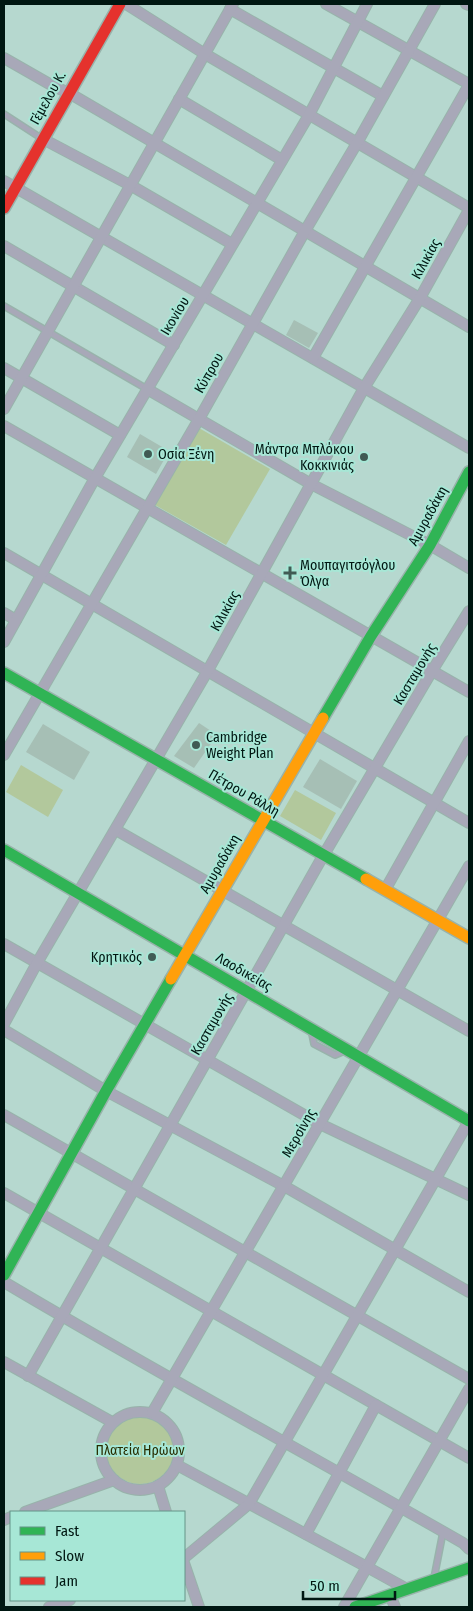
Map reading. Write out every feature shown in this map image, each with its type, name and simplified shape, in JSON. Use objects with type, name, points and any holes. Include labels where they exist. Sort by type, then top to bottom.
[{"type":"main road","name":"Γέμελου Κ.","points":[[4,208],[68,92],[120,4]]},
{"type":"main road","name":"Αμυραδάκη","points":[[4,1275],[106,1091],[314,733],[372,636],[430,545],[469,472]]},
{"type":"main road","name":"Πέτρου Ράλλη","points":[[4,673],[469,938]]},
{"type":"main road","name":"Λαοδικείας","points":[[4,850],[469,1121]]},
{"type":"main road","points":[[355,1607],[469,1568]]},
{"type":"street","points":[[126,4],[204,54],[469,209]]},
{"type":"street","points":[[313,358],[469,84],[326,4]]},
{"type":"street","name":"Ικονίου","points":[[4,642],[95,478],[309,115],[367,4]]},
{"type":"street","name":"Κύπρου","points":[[4,755],[199,419],[305,231],[358,143],[435,4]]},
{"type":"street","points":[[4,409],[231,6],[383,96]]},
{"type":"street","points":[[4,58],[53,86],[68,92],[469,327]]},
{"type":"street","points":[[179,99],[282,160]]},
{"type":"street","points":[[43,139],[130,185],[232,244]]},
{"type":"street","points":[[4,181],[469,448]]},
{"type":"street","name":"Κιλικίας","points":[[4,1024],[37,963],[207,672],[364,388],[420,298],[469,209]]},
{"type":"street","points":[[4,246],[174,345]]},
{"type":"street","points":[[4,368],[120,435]]},
{"type":"street","points":[[147,390],[311,484],[430,545],[469,568]]},
{"type":"street","points":[[4,426],[469,692]]},
{"type":"street","points":[[4,553],[469,823]]},
{"type":"street","name":"Κασταμονής","points":[[28,1376],[246,991],[432,670],[469,611]]},
{"type":"street","points":[[4,613],[16,620]]},
{"type":"street","points":[[385,890],[469,741]]},
{"type":"street","points":[[116,830],[469,1031]]},
{"type":"street","name":"Μερσίνης","points":[[152,1413],[469,866]]},
{"type":"street","points":[[4,944],[320,1124],[469,1195]]},
{"type":"street","points":[[4,1030],[106,1091],[284,1186],[469,1292]]},
{"type":"street","points":[[4,1115],[469,1380]]},
{"type":"street","points":[[185,1557],[249,1504],[469,1121]]},
{"type":"street","points":[[4,1193],[469,1458]]},
{"type":"street","points":[[4,1282],[62,1317],[444,1532],[463,1543],[469,1549]]},
{"type":"street","points":[[4,1362],[112,1422]]},
{"type":"street","points":[[344,1607],[469,1389]]},
{"type":"street","points":[[306,1534],[376,1405]]},
{"type":"street","points":[[130,1412],[152,1413],[160,1417],[173,1430],[179,1447],[176,1465],[166,1481],[158,1486],[146,1490],[124,1487],[114,1480],[106,1470],[101,1458],[100,1446],[104,1433],[112,1422],[120,1416],[130,1412]]},
{"type":"street","points":[[176,1465],[407,1589]]},
{"type":"street","points":[[28,1511],[114,1480]]},
{"type":"street","points":[[158,1486],[166,1511]]},
{"type":"street","points":[[185,1566],[199,1607]]},
{"type":"street","points":[[390,1595],[395,1607]]},
{"type":"street","points":[[49,1607],[67,1601]]},
{"type":"lane","points":[[4,114],[43,139]]},
{"type":"lane","points":[[4,306],[147,390]]},
{"type":"lane","points":[[434,1580],[444,1532]]},
{"type":"green space","points":[[199,428],[270,469],[226,545],[155,505]]},
{"type":"green space","points":[[21,765],[63,790],[48,817],[6,792]]},
{"type":"green space","points":[[295,790],[336,813],[321,840],[280,816]]},
{"type":"green space","name":"Πλατεία Ηρώων","points":[[133,1416],[147,1416],[159,1421],[169,1431],[174,1443],[174,1457],[169,1469],[159,1479],[147,1484],[133,1484],[121,1479],[111,1469],[106,1457],[106,1443],[111,1431],[121,1421]]},
{"type":"building","points":[[294,320],[318,333],[309,348],[286,335]]},
{"type":"building","name":"Οσία Ξένη","points":[[140,434],[169,451],[156,474],[127,457]]},
{"type":"building","name":"Cambridge Weight Plan","points":[[199,723],[217,735],[194,768],[174,756]]},
{"type":"building","points":[[43,724],[90,752],[74,780],[26,752]]},
{"type":"building","points":[[320,759],[357,781],[341,809],[303,787]]},
{"type":"traffic: fast","points":[[323,718],[371,636],[430,545],[469,472]]},
{"type":"traffic: fast","points":[[4,673],[366,879]]},
{"type":"traffic: fast","points":[[4,850],[469,1121]]},
{"type":"traffic: fast","points":[[4,1275],[106,1091],[171,979]]},
{"type":"traffic: fast","points":[[355,1607],[469,1568]]},
{"type":"traffic: slow","points":[[171,979],[323,718]]},
{"type":"traffic: slow","points":[[366,879],[469,938]]},
{"type":"traffic: jam","points":[[4,208],[120,4]]},
{"type":"place","name":"Οσία Ξένη","points":[[148,454]]},
{"type":"place","name":"Μάντρα Μπλόκου Κοκκινιάς","points":[[364,457]]},
{"type":"place","name":"Μουπαγιτσόγλου Όλγα","points":[[290,573]]},
{"type":"place","name":"Cambridge Weight Plan","points":[[196,745]]},
{"type":"place","name":"Κρητικός","points":[[152,957]]}]
